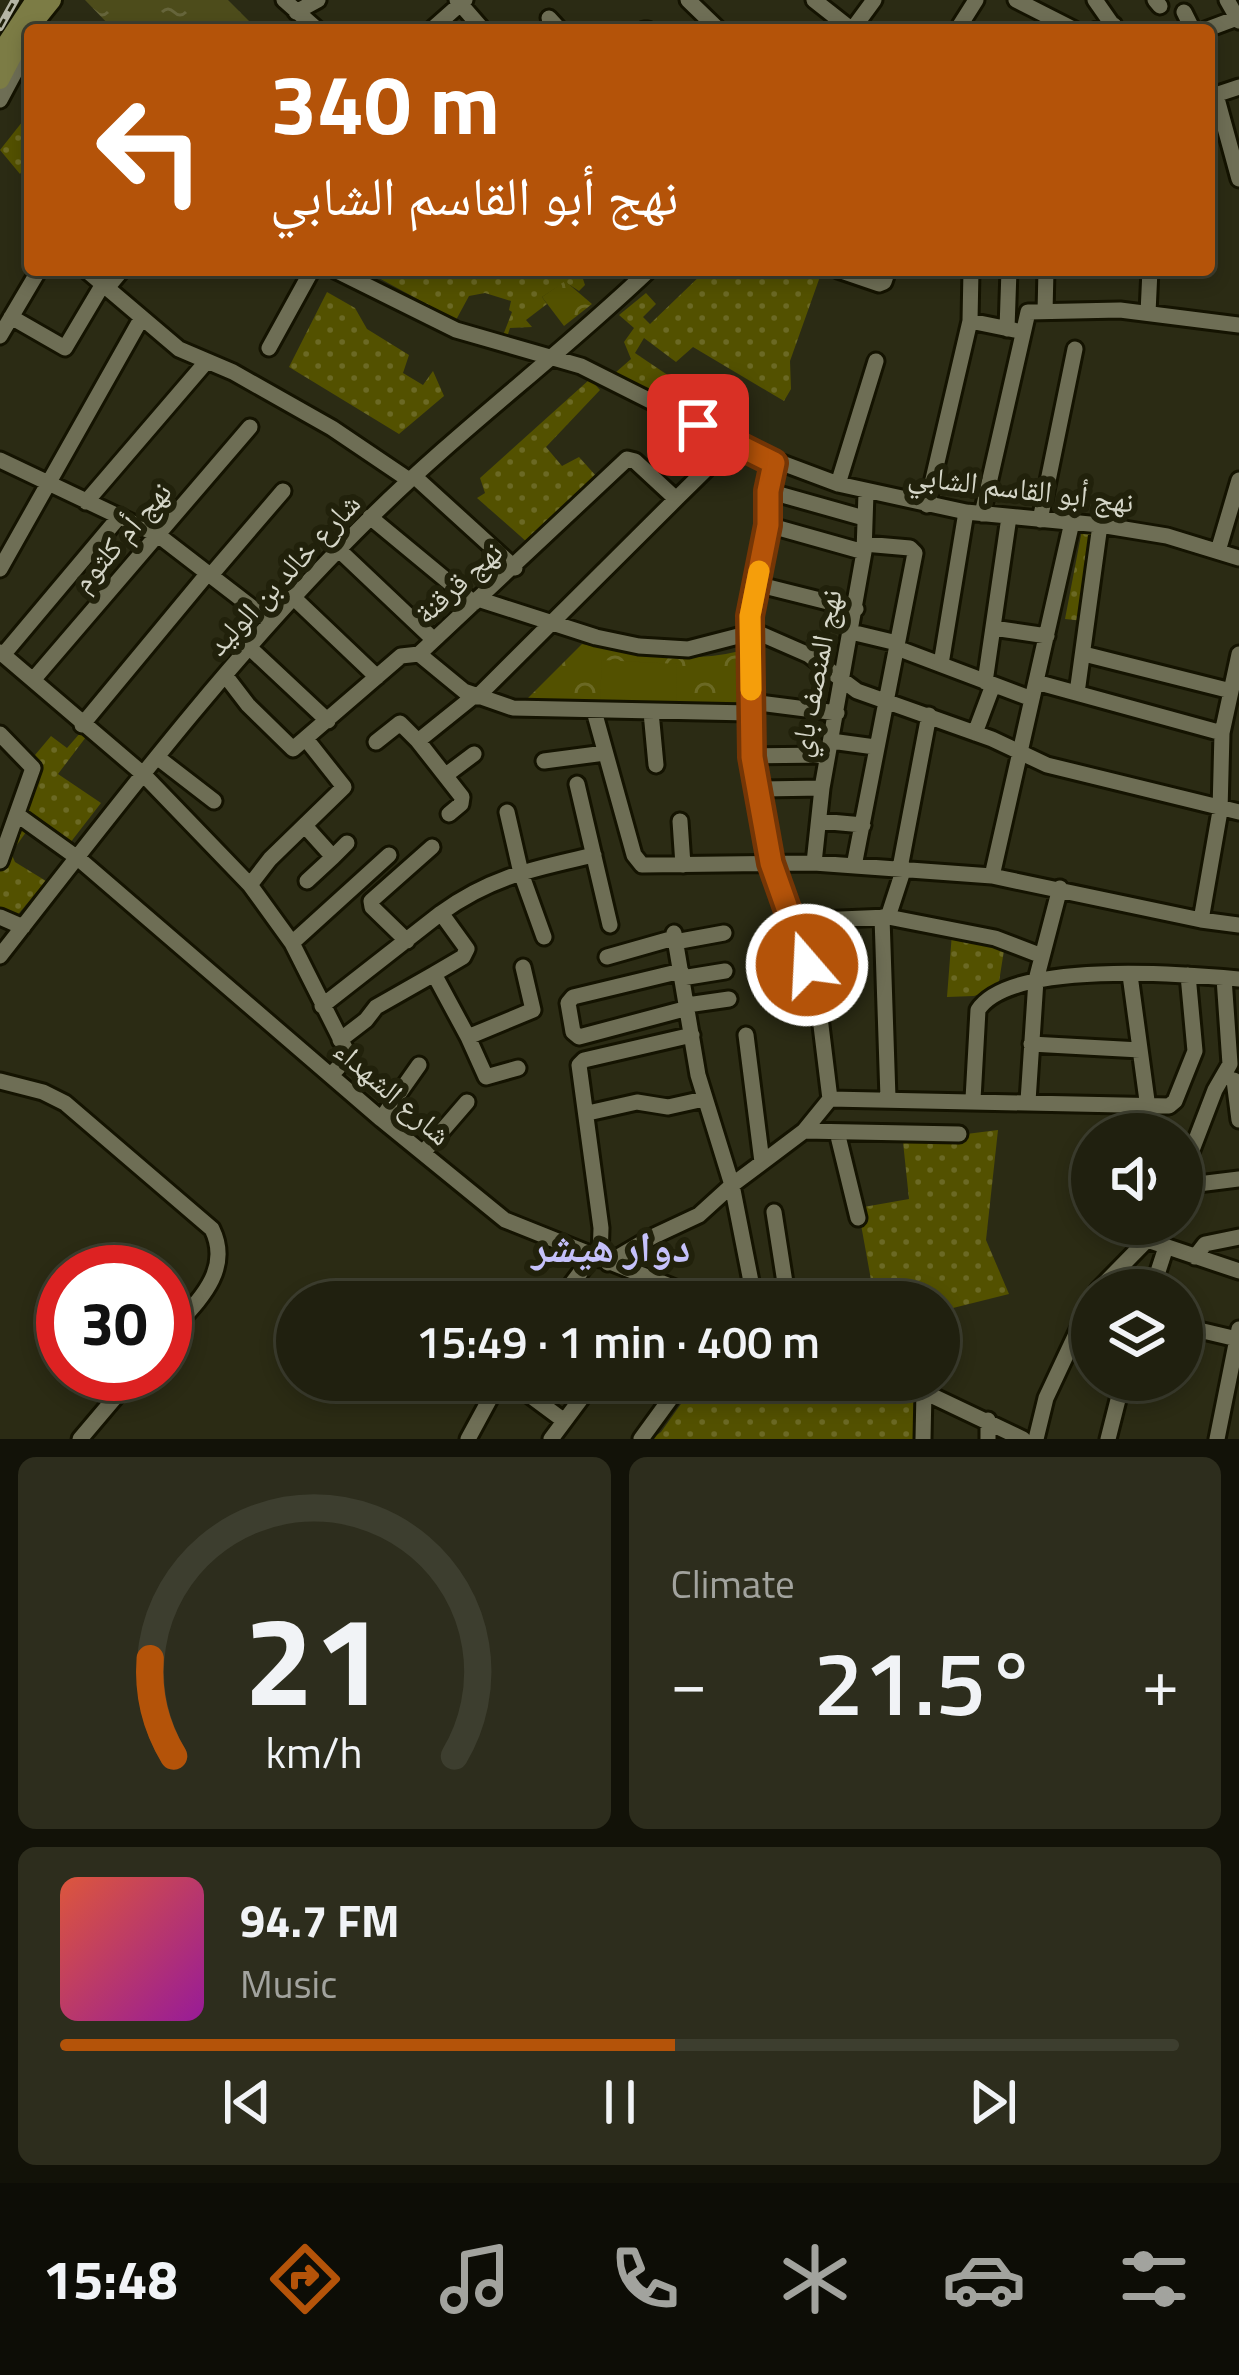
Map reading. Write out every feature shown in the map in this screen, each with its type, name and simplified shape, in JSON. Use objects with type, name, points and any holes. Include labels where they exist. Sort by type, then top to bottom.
[{"type":"main road","points":[[0,53],[24,38]]},
{"type":"main road","points":[[0,80],[24,38]]},
{"type":"street","points":[[290,6],[318,0]]},
{"type":"street","points":[[688,0],[712,24]]},
{"type":"street","points":[[814,0],[844,24]]},
{"type":"street","points":[[1016,0],[1044,22]]},
{"type":"street","points":[[1227,0],[1238,20]]},
{"type":"street","points":[[437,24],[461,1]]},
{"type":"street","points":[[1184,12],[1190,24]]},
{"type":"street","points":[[0,100],[24,38]]},
{"type":"street","points":[[1215,105],[1239,179]]},
{"type":"street","points":[[0,336],[35,276]]},
{"type":"street","points":[[93,276],[179,349],[347,437],[411,478],[515,568]]},
{"type":"street","points":[[11,316],[65,349],[116,276]]},
{"type":"street","points":[[269,348],[309,276]]},
{"type":"street","name":"نهج أبو القاسم الشابي","points":[[347,276],[456,330],[595,373],[774,463],[866,493],[974,513],[1167,536],[1239,558]]},
{"type":"street","name":"شارع خالد بن الوليد","points":[[0,956],[142,774],[293,597],[459,432],[642,276]]},
{"type":"street","points":[[856,276],[879,284],[886,276]]},
{"type":"street","points":[[927,505],[970,321],[971,276]]},
{"type":"street","points":[[1010,276],[1016,331]]},
{"type":"street","points":[[1045,312],[1046,276]]},
{"type":"street","points":[[1148,314],[1150,276]]},
{"type":"street","points":[[941,664],[1016,331],[1028,312],[1120,310],[1239,325]]},
{"type":"street","points":[[0,569],[141,319]]},
{"type":"street","points":[[970,321],[1016,331]]},
{"type":"street","points":[[1040,520],[1075,349]]},
{"type":"street","points":[[86,502],[207,361]]},
{"type":"street","points":[[838,484],[876,361]]},
{"type":"street","name":"نهج أم كلثوم","points":[[33,680],[250,427]]},
{"type":"street","points":[[418,741],[475,696],[733,443]]},
{"type":"street","name":"نهج قرقنة","points":[[676,499],[627,459],[419,654],[475,696],[513,708],[594,712],[751,708],[837,713]]},
{"type":"street","points":[[0,460],[158,535],[271,622]]},
{"type":"street","points":[[579,1281],[600,1260],[700,1215],[804,1131],[830,1100],[818,1001],[771,863],[752,757],[750,633],[774,463]]},
{"type":"street","points":[[1218,551],[1239,480]]},
{"type":"street","points":[[82,725],[283,491]]},
{"type":"street","points":[[768,491],[864,518]]},
{"type":"street","name":"نهج المنصف باي","points":[[814,863],[822,788],[856,609],[866,493]]},
{"type":"street","points":[[119,517],[2,653],[142,774],[250,885],[292,943],[349,1057],[332,1074]]},
{"type":"street","points":[[370,517],[476,601],[614,642],[705,647],[750,633],[792,645],[850,687],[1064,771],[1239,812]]},
{"type":"street","points":[[975,733],[989,684],[1009,517]]},
{"type":"street","points":[[992,876],[1072,522]]},
{"type":"street","points":[[768,525],[864,548],[914,551],[854,866]]},
{"type":"street","points":[[1078,693],[1100,525]]},
{"type":"street","points":[[338,550],[433,640]]},
{"type":"street","points":[[756,584],[856,609]]},
{"type":"street","points":[[293,597],[377,677]]},
{"type":"street","points":[[993,628],[1047,636]]},
{"type":"street","points":[[851,632],[989,684],[1078,693],[1222,733]]},
{"type":"street","points":[[250,648],[328,721]]},
{"type":"street","points":[[226,675],[290,748],[404,654],[419,654]]},
{"type":"street","points":[[1084,654],[1231,691]]},
{"type":"street","points":[[1201,920],[1220,811],[1222,733],[1239,654]]},
{"type":"street","points":[[594,712],[636,860],[645,866],[814,863],[992,876],[1239,926]]},
{"type":"street","points":[[651,712],[656,765]]},
{"type":"street","points":[[889,1098],[885,917],[902,868],[929,715]]},
{"type":"street","points":[[376,742],[400,723],[463,799],[449,814]]},
{"type":"street","points":[[0,734],[33,765],[19,816],[1,855]]},
{"type":"street","points":[[250,885],[345,785],[306,739]]},
{"type":"street","points":[[752,757],[875,747]]},
{"type":"street","points":[[544,760],[604,753]]},
{"type":"street","points":[[446,775],[474,754]]},
{"type":"street","points":[[157,757],[214,801]]},
{"type":"street","points":[[577,784],[610,925]]},
{"type":"street","points":[[757,789],[822,788]]},
{"type":"street","points":[[508,812],[521,873],[544,937]]},
{"type":"street","name":"شارع الشهداء","points":[[19,816],[79,859],[381,1119],[517,1228],[656,1281]]},
{"type":"street","points":[[680,820],[683,865]]},
{"type":"street","points":[[819,821],[862,825]]},
{"type":"street","points":[[306,827],[333,857]]},
{"type":"street","points":[[307,881],[347,843]]},
{"type":"street","points":[[407,940],[371,901],[432,848]]},
{"type":"street","points":[[322,1006],[476,888],[594,855]]},
{"type":"street","points":[[292,943],[389,856]]},
{"type":"street","points":[[1028,1100],[1036,980],[1060,888]]},
{"type":"street","points":[[340,1040],[367,1021],[376,1006],[464,957],[467,950],[441,913]]},
{"type":"street","points":[[0,917],[23,927]]},
{"type":"street","points":[[793,921],[885,917],[995,938],[1042,956]]},
{"type":"street","points":[[608,957],[674,938],[724,933]]},
{"type":"street","points":[[674,938],[704,1099],[732,1185],[751,1281]]},
{"type":"street","points":[[468,1037],[533,1010],[523,967]]},
{"type":"street","points":[[725,971],[682,974],[573,997],[568,1004],[572,1032],[576,1037],[729,999]]},
{"type":"street","points":[[434,974],[487,1078],[518,1068]]},
{"type":"street","points":[[973,1100],[980,1006],[993,996],[1036,980],[1130,975],[1232,978],[1230,1064],[1239,1120]]},
{"type":"street","points":[[1130,975],[1148,1108]]},
{"type":"street","points":[[830,1100],[1028,1100],[1148,1108],[1173,1104],[1193,1058],[1188,975]]},
{"type":"street","points":[[600,1260],[601,1228],[581,1061],[692,1035]]},
{"type":"street","points":[[746,1035],[762,1162]]},
{"type":"street","points":[[1031,1044],[1140,1050]]},
{"type":"street","points":[[381,1119],[419,1066]]},
{"type":"street","points":[[1203,1135],[1232,1079]]},
{"type":"street","points":[[0,1081],[64,1103],[212,1229],[220,1255],[216,1275],[192,1305]]},
{"type":"street","points":[[588,1113],[637,1102],[668,1107],[704,1099]]},
{"type":"street","points":[[422,1153],[467,1102]]},
{"type":"street","points":[[804,1131],[959,1134]]},
{"type":"street","points":[[837,1132],[858,1218]]},
{"type":"street","points":[[1203,1183],[1239,1179]]},
{"type":"street","points":[[774,1213],[785,1281]]},
{"type":"street","points":[[1196,1258],[1205,1244],[1239,1237]]},
{"type":"street","points":[[1119,1269],[1142,1245]]},
{"type":"street","points":[[1161,1245],[1239,1270]]},
{"type":"street","points":[[1159,1269],[1166,1247]]},
{"type":"street","points":[[1203,1333],[1237,1345],[1232,1400],[1217,1439]]},
{"type":"street","points":[[1036,1439],[1071,1344]]},
{"type":"street","points":[[80,1439],[112,1401]]},
{"type":"street","points":[[468,1439],[491,1401]]},
{"type":"street","points":[[535,1401],[563,1420]]},
{"type":"street","points":[[551,1439],[578,1401]]},
{"type":"street","points":[[640,1439],[668,1401]]},
{"type":"street","points":[[923,1439],[924,1401]]},
{"type":"street","points":[[947,1401],[1023,1439]]},
{"type":"street","points":[[1108,1439],[1118,1401]]},
{"type":"street","points":[[988,1420],[988,1439]]},
{"type":"green space","points":[[24,120],[20,174],[0,150]]},
{"type":"green space","points":[[375,276],[587,276],[579,291],[565,282],[542,297],[547,304],[526,320],[532,327],[510,328],[507,337],[502,338],[511,301],[485,293],[469,296],[456,320]]},
{"type":"green space","points":[[700,276],[820,276],[790,361],[791,389],[784,401],[693,347],[676,362],[644,338],[635,353],[675,380],[664,396],[615,373],[631,359],[624,342],[634,328],[619,315],[646,293],[656,304],[643,317],[650,324]]},
{"type":"green space","points":[[565,281],[592,304],[564,326],[542,297]]},
{"type":"green space","points":[[327,292],[355,308],[367,329],[409,355],[403,373],[423,385],[433,371],[444,396],[399,434],[289,367]]},
{"type":"green space","points":[[590,379],[600,390],[546,447],[562,466],[579,457],[597,477],[528,543],[477,498],[485,493],[480,478]]},
{"type":"green space","points":[[1094,529],[1084,621],[1065,619],[1082,530]]},
{"type":"green space","points":[[582,644],[680,657],[740,651],[747,659],[742,707],[524,702]]},
{"type":"green space","points":[[602,660],[677,664],[676,702],[600,699]]},
{"type":"green space","points":[[81,732],[86,737],[58,774],[101,803],[70,843],[28,815],[28,807],[37,772],[35,755],[51,736],[67,748]]},
{"type":"green space","points":[[21,824],[29,828],[11,853],[15,862],[46,881],[15,918],[0,911],[0,871]]},
{"type":"green space","points":[[952,933],[1005,944],[998,988],[974,996],[947,997]]},
{"type":"green space","points":[[998,1130],[986,1240],[1009,1294],[960,1306],[960,1281],[871,1281],[858,1208],[909,1199],[903,1142]]},
{"type":"green space","points":[[683,1401],[918,1401],[919,1439],[651,1439]]},
{"type":"water","points":[[85,0],[228,0],[252,24],[108,24]]},
{"type":"railway","points":[[0,27],[15,0]]},
{"type":"slow traffic","points":[[751,690],[750,616],[759,571]]},
{"type":"district","name":"دوار هيشر","points":[[611,1246]]},
{"type":"route","points":[[698,425],[774,463],[768,525],[750,616],[752,757],[771,863],[807,965]]}]
